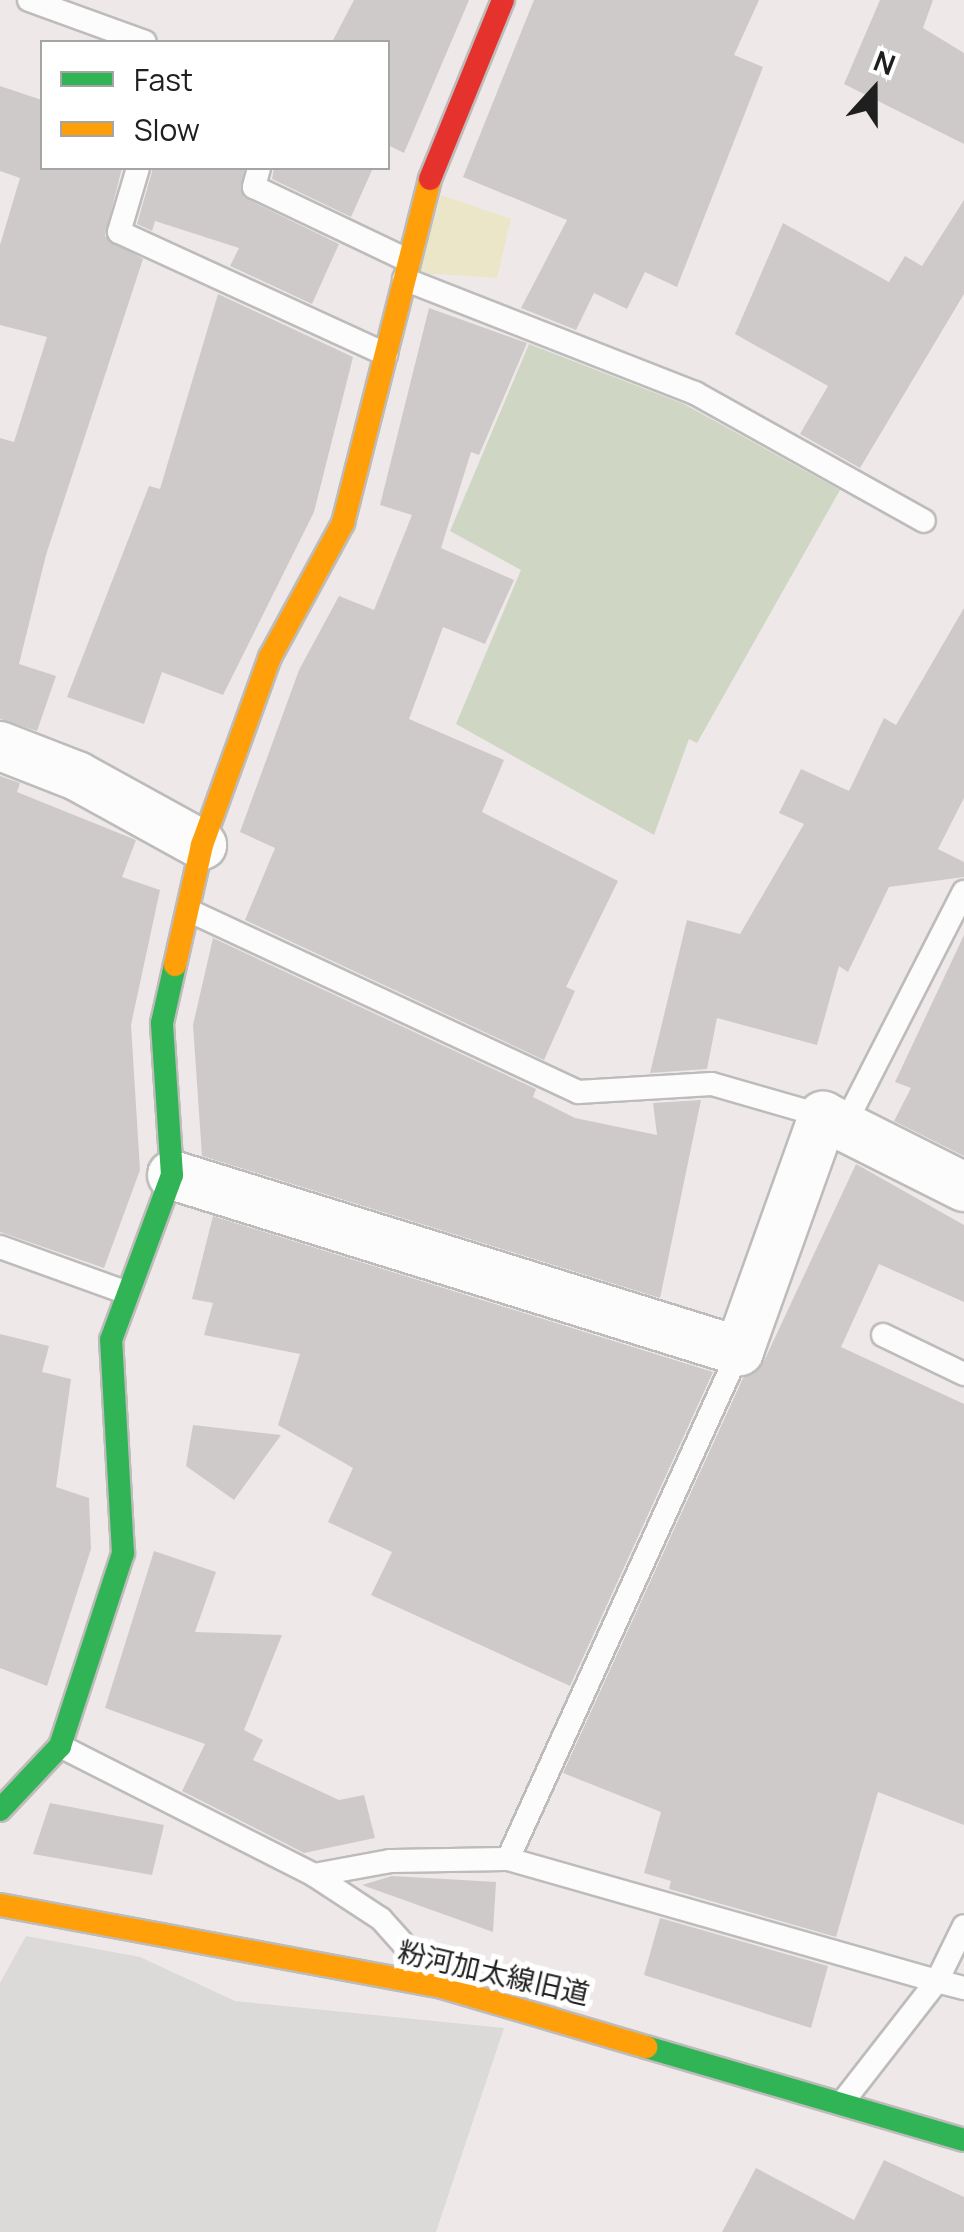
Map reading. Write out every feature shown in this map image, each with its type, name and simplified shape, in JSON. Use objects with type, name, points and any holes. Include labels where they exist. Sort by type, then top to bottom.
[{"type":"street","points":[[8,1792],[60,1746],[123,1553],[111,1340],[172,1176],[162,1023],[202,845],[270,657],[343,523],[437,152],[503,0]]},
{"type":"street","points":[[0,746],[77,776],[202,845]]},
{"type":"street","points":[[172,1176],[738,1351],[833,1121],[964,1186]]},
{"type":"street","name":"粉河加太線旧道","points":[[0,1905],[442,1986],[845,2100],[964,2140]]},
{"type":"lane","points":[[29,0],[139,40]]},
{"type":"lane","points":[[137,170],[120,232],[386,354]]},
{"type":"lane","points":[[258,170],[254,187],[407,270],[695,392],[924,521]]},
{"type":"lane","points":[[190,911],[578,1092],[712,1084],[833,1121],[964,892]]},
{"type":"lane","points":[[0,1247],[128,1293]]},
{"type":"lane","points":[[883,1335],[964,1374]]},
{"type":"lane","points":[[508,1859],[738,1351]]},
{"type":"lane","points":[[60,1746],[314,1876],[380,1919],[442,1986]]},
{"type":"lane","points":[[314,1876],[390,1861],[508,1859],[964,1988]]},
{"type":"lane","points":[[845,2100],[937,1982],[964,1926]]},
{"type":"shaded area","points":[[441,195],[511,219],[497,278],[419,273]]},
{"type":"shaded area","points":[[26,1936],[140,1957],[235,2001],[504,2028],[436,2232],[0,2232],[0,1983]]},
{"type":"green space","points":[[529,344],[684,404],[840,490],[697,743],[689,739],[654,835],[456,724],[521,570],[450,531]]},
{"type":"building","points":[[354,0],[469,0],[404,153],[390,146],[390,40],[333,40]]},
{"type":"building","points":[[534,0],[759,0],[734,55],[763,67],[677,287],[645,272],[627,309],[594,293],[576,330],[521,308],[567,220],[463,177]]},
{"type":"building","points":[[880,0],[933,0],[923,28],[964,53],[964,144],[844,84]]},
{"type":"building","points":[[0,86],[40,99],[40,170],[122,170],[105,236],[143,259],[46,555],[19,664],[56,676],[37,731],[0,719],[0,438],[14,442],[47,337],[0,325],[0,245],[20,178],[0,171]]},
{"type":"building","points":[[152,170],[244,170],[243,197],[339,244],[312,304],[230,266],[239,248],[155,221],[152,231],[137,224]]},
{"type":"building","points":[[274,170],[372,170],[351,217],[272,179]]},
{"type":"building","points":[[964,200],[964,294],[860,468],[800,434],[828,386],[735,334],[783,223],[889,282],[905,256],[922,266]]},
{"type":"building","points":[[218,294],[353,357],[314,512],[223,695],[162,672],[144,724],[67,697],[149,486],[160,489]]},
{"type":"building","points":[[429,308],[527,343],[479,455],[471,452],[441,548],[514,580],[485,644],[443,627],[409,719],[504,760],[482,812],[618,881],[566,987],[575,991],[544,1060],[245,920],[275,848],[240,832],[299,670],[339,596],[374,610],[412,515],[380,505]]},
{"type":"building","points":[[964,608],[964,798],[938,849],[964,862],[964,877],[889,887],[848,972],[839,966],[817,1045],[717,1018],[707,1069],[650,1073],[687,920],[740,934],[804,824],[779,813],[801,769],[849,791],[884,718],[896,725]]},
{"type":"building","points":[[0,776],[20,783],[17,792],[136,840],[122,877],[160,890],[131,1025],[140,1170],[104,1268],[0,1232]]},
{"type":"building","points":[[964,935],[964,1156],[894,1121],[911,1088],[895,1082]]},
{"type":"building","points":[[213,938],[536,1089],[533,1097],[575,1118],[657,1135],[653,1103],[701,1100],[660,1298],[202,1156],[193,1025]]},
{"type":"building","points":[[856,1164],[964,1225],[964,1302],[879,1264],[841,1347],[964,1404],[964,1825],[878,1792],[836,1937],[669,1889],[671,1881],[644,1873],[661,1812],[563,1773],[743,1378],[764,1361]]},
{"type":"building","points":[[213,1216],[713,1372],[570,1686],[371,1595],[392,1552],[328,1522],[353,1468],[278,1425],[300,1354],[204,1335],[213,1303],[192,1299]]},
{"type":"building","points":[[0,1334],[49,1346],[42,1372],[71,1379],[56,1487],[89,1498],[91,1549],[47,1686],[0,1668]]},
{"type":"building","points":[[193,1425],[281,1435],[234,1500],[186,1466]]},
{"type":"building","points":[[154,1551],[216,1572],[195,1632],[282,1635],[244,1730],[263,1740],[253,1760],[339,1800],[364,1795],[375,1838],[304,1853],[182,1791],[205,1744],[105,1708]]},
{"type":"building","points":[[50,1803],[164,1825],[152,1875],[33,1854]]},
{"type":"building","points":[[392,1876],[496,1882],[493,1932],[362,1885]]},
{"type":"building","points":[[660,1918],[828,1966],[811,2028],[644,1975]]},
{"type":"building","points":[[884,2160],[964,2197],[964,2232],[722,2232],[756,2168],[854,2220]]},
{"type":"traffic: fast","points":[[0,1810],[60,1746],[123,1553],[111,1340],[172,1175],[162,1023],[175,965]]},
{"type":"traffic: fast","points":[[646,2047],[964,2140]]},
{"type":"traffic: slow","points":[[175,965],[202,845],[270,657],[343,523],[430,179]]},
{"type":"traffic: slow","points":[[0,1905],[442,1987],[646,2047]]},
{"type":"traffic: jam","points":[[430,179],[503,0]]}]
